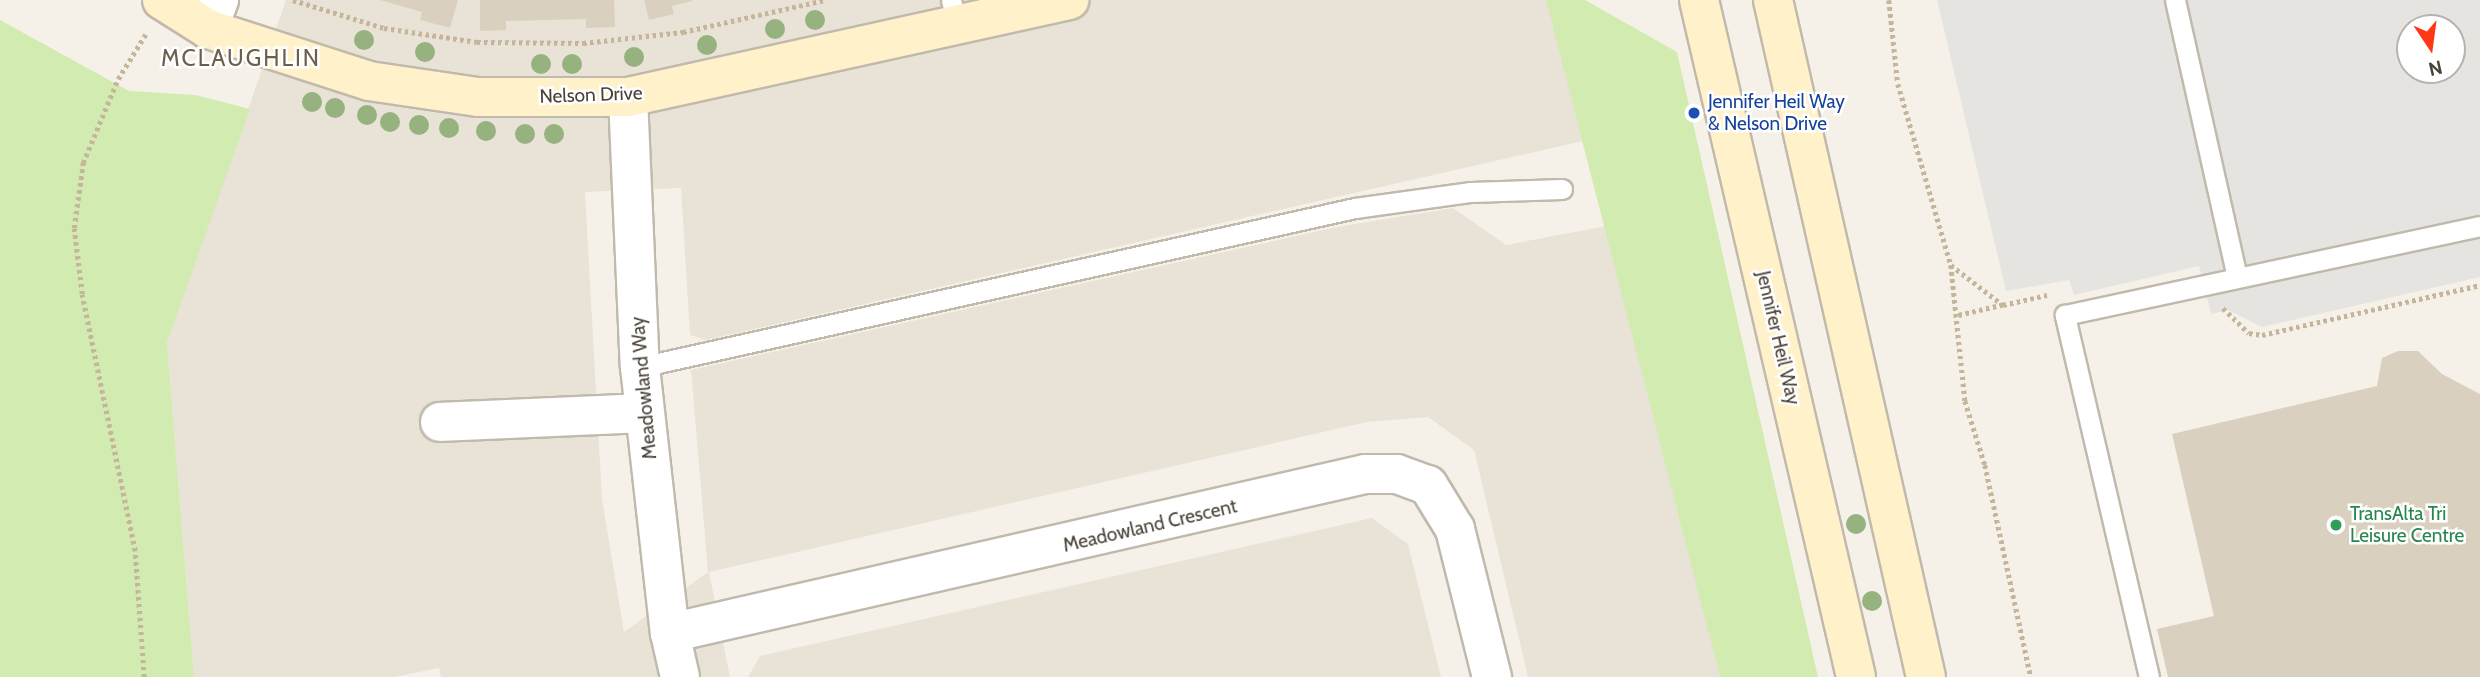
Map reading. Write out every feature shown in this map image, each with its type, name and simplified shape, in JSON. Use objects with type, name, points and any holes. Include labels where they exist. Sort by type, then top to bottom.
[{"type":"main road","name":"Nelson Drive","points":[[155,15],[214,15],[369,81],[478,97],[628,97],[954,13],[1069,0]]},
{"type":"main road","name":"Jennifer Heil Way","points":[[1699,0],[1856,677]]},
{"type":"main road","points":[[1773,0],[1926,677]]},
{"type":"street","name":"Meadowland Way","points":[[628,97],[640,367],[670,633],[680,677]]},
{"type":"street","points":[[440,422],[645,412]]},
{"type":"street","name":"Meadowland Crescent","points":[[670,633],[1365,474],[1397,474],[1428,485],[1445,506],[1492,677]]},
{"type":"lane","points":[[2175,0],[2237,277]]},
{"type":"lane","points":[[640,367],[1354,208],[1471,192],[1562,189]]},
{"type":"lane","points":[[2149,677],[2065,315],[2480,226]]},
{"type":"path","points":[[293,0],[397,30],[477,42],[583,43],[683,32],[825,0]]},
{"type":"path","points":[[1889,0],[1898,84],[1951,265],[1965,401],[1985,465],[2031,677]]},
{"type":"path","points":[[144,677],[135,551],[82,294],[74,216],[83,163],[118,79],[155,15]]},
{"type":"path","points":[[1951,265],[2003,305]]},
{"type":"path","points":[[2199,286],[2255,335],[2480,285]]},
{"type":"path","points":[[1956,316],[2056,293]]},
{"type":"shaded area","points":[[286,0],[1546,0],[1583,141],[706,340],[690,335],[681,188],[585,192],[602,499],[624,632],[708,572],[691,370],[1337,227],[1453,208],[1506,245],[1607,226],[1720,677],[1528,677],[1474,450],[1428,417],[1367,422],[709,572],[730,677],[441,677],[439,668],[395,677],[194,677],[167,343]]},
{"type":"shaded area","points":[[1937,0],[2480,0],[2480,277],[2262,327],[2228,310],[2211,314],[2199,266],[2074,295],[2069,280],[2006,291]]},
{"type":"shaded area","points":[[1372,518],[1408,544],[1441,677],[748,677],[760,656]]},
{"type":"green space","points":[[1546,0],[1585,0],[1677,52],[1818,677],[1720,677]]},
{"type":"green space","points":[[0,20],[129,91],[195,95],[250,109],[167,343],[194,677],[0,677]]},
{"type":"building","points":[[380,0],[458,0],[450,28],[420,20],[422,12]]},
{"type":"building","points":[[480,0],[614,0],[615,27],[586,28],[586,19],[506,21],[506,30],[480,31]]},
{"type":"building","points":[[644,0],[692,1],[672,6],[674,14],[649,20]]},
{"type":"building","name":"TransAlta Tri Leisure Centre","points":[[2398,351],[2418,351],[2442,374],[2480,394],[2480,677],[2168,677],[2157,629],[2214,616],[2172,434],[2377,386],[2382,358]]},
{"type":"place","name":"Jennifer Heil Way & Nelson Drive","points":[[1694,113]]},
{"type":"place","name":"TransAlta Tri Leisure Centre","points":[[2336,525]]},
{"type":"district","name":"MCLAUGHLIN","points":[[241,58]]}]
